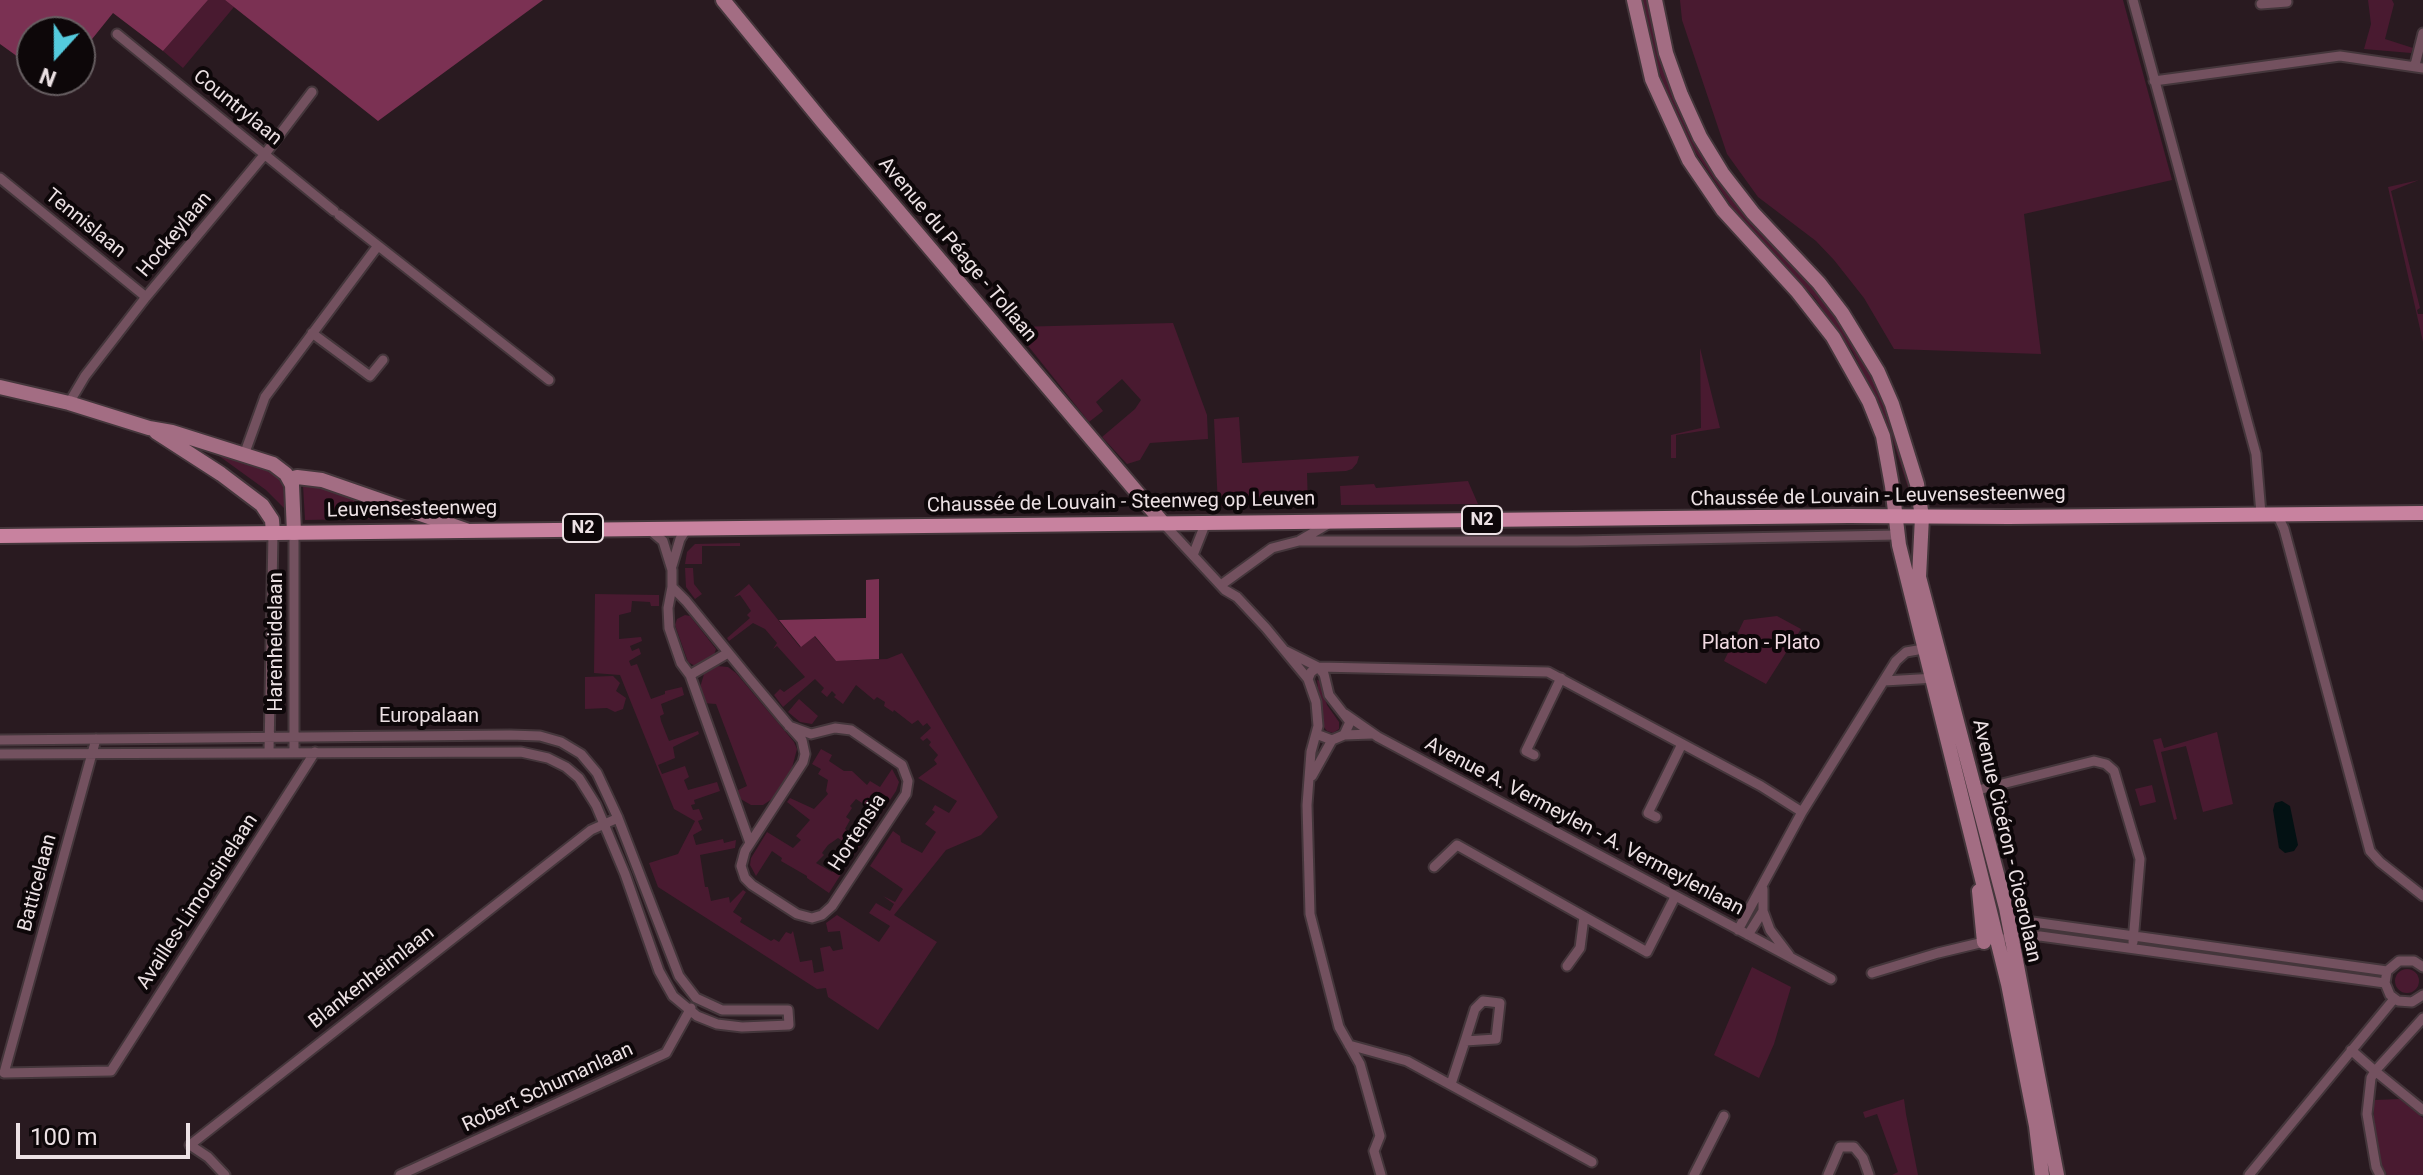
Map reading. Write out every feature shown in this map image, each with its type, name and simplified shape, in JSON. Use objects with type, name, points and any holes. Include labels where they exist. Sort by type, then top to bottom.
[{"type":"main road","name":"Avenue du Péage - Tollaan","points":[[723,0],[1163,523]]},
{"type":"main road","name":"Avenue Cicéron - Cicerolaan","points":[[1634,0],[1652,79],[1689,160],[1723,210],[1818,316],[1854,372],[1883,436],[1897,535],[1974,791],[2045,1175]]},
{"type":"main road","name":"Avenue Cicéron - Cicerolaan","points":[[1655,0],[1661,33],[1681,95],[1700,137],[1722,173],[1753,213],[1827,293],[1878,372],[1901,429],[1917,484],[1922,517],[1919,577],[1930,648]]},
{"type":"main road","points":[[0,387],[172,432],[281,469],[289,479],[294,499],[294,533]]},
{"type":"main road","points":[[149,428],[212,468],[262,505],[272,520],[273,533]]},
{"type":"main road","points":[[289,479],[322,480],[466,530]]},
{"type":"main road","name":"Chaussée de Louvain - Leuvensesteenweg","points":[[1334,521],[2423,513]]},
{"type":"main road","name":"Chaussée de Louvain - Steenweg op Leuven","points":[[825,526],[1334,521]]},
{"type":"main road","name":"Leuvensesteenweg","points":[[0,536],[825,526]]},
{"type":"main road","name":"Avenue Cicéron - Cicerolaan","points":[[1938,677],[1981,871],[2057,1175]]},
{"type":"street","points":[[2133,0],[2256,454],[2261,514]]},
{"type":"street","points":[[2261,4],[2299,1]]},
{"type":"street","points":[[2154,81],[2340,56],[2419,67],[2423,33]]},
{"type":"street","name":"Countrylaan","points":[[117,34],[377,247],[549,380]]},
{"type":"street","name":"Hockeylaan","points":[[69,403],[85,376],[146,297],[265,154],[312,92]]},
{"type":"street","name":"Tennislaan","points":[[0,178],[146,297]]},
{"type":"street","points":[[244,455],[265,397],[377,247]]},
{"type":"street","points":[[312,333],[370,376],[383,360]]},
{"type":"street","points":[[2277,514],[2284,529],[2370,851],[2423,896]]},
{"type":"street","name":"Chaussée de Louvain - Steenweg op Leuven","points":[[1221,585],[1272,548],[1299,541],[1334,521]]},
{"type":"street","points":[[1193,555],[1206,522]]},
{"type":"street","points":[[1163,523],[1256,617],[1308,679],[1317,705],[1306,833],[1310,914],[1339,1027],[1360,1064],[1380,1136],[1374,1151],[1381,1175]]},
{"type":"street","name":"Hortensia","points":[[688,527],[680,539],[672,570],[669,627],[681,663],[690,675],[750,843]]},
{"type":"street","name":"Hortensia","points":[[644,528],[663,541],[672,570]]},
{"type":"street","name":"Harenheidelaan","points":[[269,752],[273,533]]},
{"type":"street","name":"Harenheidelaan","points":[[294,533],[294,752]]},
{"type":"street","name":"Chaussée de Louvain - Leuvensesteenweg","points":[[1299,541],[1563,541],[1897,535]]},
{"type":"street","name":"Hortensia","points":[[672,587],[805,747],[803,762],[750,843],[741,863],[749,883],[801,916],[817,917],[832,906],[907,791],[908,778],[902,765],[851,730],[835,728],[807,733],[789,726]]},
{"type":"street","points":[[1738,930],[1802,812],[1896,661],[1906,652],[1930,648]]},
{"type":"street","points":[[1283,650],[1318,667],[1536,670],[1561,678],[1761,786],[1802,812]]},
{"type":"street","points":[[690,675],[728,653]]},
{"type":"street","points":[[1308,679],[1318,667]]},
{"type":"street","points":[[1318,667],[1327,682],[1329,695],[1350,722],[1344,735]]},
{"type":"street","points":[[1327,682],[1341,668]]},
{"type":"street","points":[[1884,681],[1938,677]]},
{"type":"street","points":[[1534,755],[1526,751],[1561,678]]},
{"type":"street","name":"Avenue A. Vermeylen - A. Vermeylenlaan","points":[[1345,714],[1372,734],[1831,979]]},
{"type":"street","points":[[1316,734],[1325,740],[1344,735],[1372,734]]},
{"type":"street","name":"Europalaan","points":[[0,740],[510,735],[548,738],[572,747],[587,760],[602,783],[679,976],[696,998],[722,1010],[788,1010],[789,1025],[742,1027],[717,1024],[690,1011],[673,996],[659,971],[604,824],[590,795],[579,778],[557,762],[535,754],[0,754]]},
{"type":"street","name":"Batticelaan","points":[[96,739],[4,1073],[111,1071]]},
{"type":"street","points":[[1308,783],[1332,740]]},
{"type":"street","points":[[1656,817],[1648,813],[1682,744]]},
{"type":"street","name":"Availles-Limousinelaan","points":[[111,1071],[315,752]]},
{"type":"street","points":[[1974,791],[2094,761],[2106,764],[2114,771],[2140,859],[2132,949]]},
{"type":"street","name":"Blankenheimlaan","points":[[225,1175],[208,1157],[190,1145],[591,830],[618,818]]},
{"type":"street","points":[[1434,867],[1457,845],[1647,952],[1675,897]]},
{"type":"street","points":[[1763,886],[1763,911],[1770,930],[1790,957]]},
{"type":"street","points":[[1748,935],[1763,911]]},
{"type":"street","points":[[1567,966],[1580,948],[1584,917]]},
{"type":"street","points":[[1872,973],[1999,934],[2018,920],[2387,971]]},
{"type":"street","points":[[1999,934],[2040,936],[2385,983]]},
{"type":"street","points":[[2422,963],[2399,961],[2387,971],[2385,983],[2394,999],[2408,1003],[2422,998]]},
{"type":"street","points":[[690,1011],[696,998]]},
{"type":"street","points":[[2249,1175],[2394,999]]},
{"type":"street","points":[[1451,1084],[1475,1009],[1483,1001],[1500,1003],[1496,1039],[1465,1041]]},
{"type":"street","name":"Robert Schumanlaan","points":[[400,1175],[666,1053],[690,1011]]},
{"type":"street","points":[[2380,1175],[2367,1114],[2371,1078],[2423,1018]]},
{"type":"street","points":[[1349,1045],[1407,1061],[1592,1162]]},
{"type":"street","points":[[2351,1050],[2423,1110]]},
{"type":"street","points":[[1694,1175],[1724,1116]]},
{"type":"street","points":[[1828,1175],[1840,1147],[1854,1147],[1863,1158],[1869,1175]]},
{"type":"green space","points":[[208,0],[225,0],[234,7],[183,68],[163,51]]},
{"type":"green space","points":[[1643,0],[1649,0],[1715,174],[1742,210],[1820,293],[1863,357],[1888,410],[1912,500],[1887,422],[1853,352],[1814,297],[1738,216],[1692,147],[1667,95]]},
{"type":"green space","points":[[1680,0],[2123,0],[2172,180],[2024,214],[2041,354],[1894,349],[1864,298],[1834,260],[1816,241],[1758,197],[1727,154],[1682,20]]},
{"type":"green space","points":[[2368,0],[2392,0],[2394,4],[2385,39],[2413,48],[2411,53],[2364,49],[2371,24]]},
{"type":"green space","points":[[2419,180],[2391,191],[2420,308],[2418,314],[2423,314],[2423,342],[2388,187]]},
{"type":"green space","points":[[1173,323],[1207,415],[1208,439],[1150,443],[1140,460],[1127,464],[1102,437],[1141,400],[1122,379],[1096,402],[1103,411],[1089,422],[1013,327]]},
{"type":"green space","points":[[1700,348],[1720,428],[1676,435],[1676,458],[1671,458],[1671,435],[1701,428]]},
{"type":"green space","points":[[1239,417],[1242,463],[1359,456],[1357,463],[1346,471],[1307,473],[1308,505],[1218,507],[1214,419]]},
{"type":"green space","points":[[215,453],[276,474],[284,488],[285,509],[266,490]]},
{"type":"green space","points":[[1468,481],[1478,504],[1341,505],[1340,486],[1374,484],[1376,488]]},
{"type":"green space","points":[[303,485],[321,487],[411,518],[305,520]]},
{"type":"green space","points":[[740,543],[740,546],[702,546],[702,564],[685,564],[687,552],[695,544]]},
{"type":"green space","points":[[685,568],[693,568],[694,584],[702,594],[695,599],[686,587]]},
{"type":"green space","points":[[749,584],[800,647],[814,636],[836,661],[887,659],[902,653],[998,817],[981,835],[946,850],[894,915],[937,942],[878,1030],[828,997],[826,988],[817,989],[658,887],[649,863],[678,854],[695,821],[674,809],[620,675],[594,673],[595,594],[659,595],[659,606],[632,601],[631,612],[619,615],[619,639],[641,637],[642,641],[630,646],[632,651],[639,648],[641,654],[629,661],[631,666],[637,664],[651,699],[665,694],[665,691],[682,687],[684,695],[661,704],[664,714],[660,716],[661,721],[669,741],[698,731],[699,734],[673,747],[675,758],[658,765],[662,774],[685,766],[689,777],[684,780],[688,790],[717,782],[720,791],[694,800],[695,804],[691,805],[693,810],[699,809],[703,819],[698,821],[702,830],[693,835],[696,845],[723,839],[724,843],[736,840],[735,848],[700,855],[705,887],[708,887],[711,901],[729,897],[730,903],[743,890],[746,892],[733,912],[742,918],[740,922],[771,941],[779,942],[786,932],[791,934],[793,931],[800,962],[812,960],[814,973],[824,971],[820,948],[830,946],[833,951],[843,949],[840,931],[828,932],[826,923],[837,915],[879,942],[890,926],[869,913],[876,903],[890,911],[894,904],[883,896],[895,902],[903,889],[870,866],[893,831],[900,836],[901,842],[922,853],[936,832],[925,824],[935,812],[932,810],[935,805],[949,813],[957,801],[918,778],[937,764],[934,760],[938,755],[929,745],[931,742],[920,738],[931,728],[927,723],[923,726],[918,720],[912,724],[884,706],[885,702],[877,697],[874,700],[856,685],[843,704],[832,691],[827,697],[821,692],[824,688],[815,679],[783,707],[774,695],[780,689],[784,692],[805,677],[777,646],[773,649],[777,643],[765,629],[753,623],[729,641],[727,638],[750,618],[747,615],[751,611],[740,595],[734,597]]},
{"type":"green space","points":[[690,616],[716,649],[714,655],[695,666],[688,662],[675,625],[677,619]]},
{"type":"green space","name":"Platon - Plato","points":[[1777,616],[1801,629],[1766,684],[1724,661],[1744,620]]},
{"type":"green space","points":[[717,666],[728,667],[736,673],[797,749],[792,768],[772,799],[763,805],[751,805],[739,798],[736,791],[747,786],[716,704],[703,703],[699,691],[704,674]]},
{"type":"green space","points":[[613,676],[620,683],[616,691],[626,698],[623,709],[615,712],[607,708],[585,709],[585,677]]},
{"type":"green space","points":[[1317,680],[1320,681],[1327,705],[1339,722],[1339,729],[1333,733],[1323,726]]},
{"type":"green space","points":[[799,699],[818,716],[812,724],[800,722],[788,712]]},
{"type":"green space","points":[[2217,732],[2233,804],[2203,812],[2186,746],[2161,752],[2177,819],[2174,820],[2153,740],[2161,738],[2164,748]]},
{"type":"green space","points":[[821,749],[832,755],[829,761],[844,771],[852,771],[867,785],[870,781],[880,787],[892,769],[899,782],[880,815],[856,799],[850,806],[852,808],[846,817],[850,820],[845,829],[855,836],[859,831],[866,836],[854,855],[847,850],[847,844],[838,838],[822,853],[824,855],[816,863],[841,874],[829,893],[781,861],[782,858],[772,851],[756,876],[750,865],[767,832],[793,848],[801,840],[796,836],[810,820],[787,802],[790,798],[814,809],[828,794],[828,780],[818,774],[821,769],[812,764]]},
{"type":"green space","points":[[2152,785],[2156,802],[2140,806],[2135,789]]},
{"type":"green space","points":[[1752,967],[1791,987],[1774,1044],[1759,1078],[1714,1055]]},
{"type":"green space","points":[[2407,969],[2418,976],[2419,981],[2412,992],[2407,993],[2396,986],[2395,981],[2402,970]]},
{"type":"green space","points":[[1904,1099],[1918,1175],[1892,1175],[1898,1172],[1877,1114],[1865,1118],[1863,1112]]},
{"type":"green space","points":[[2400,1099],[2423,1118],[2423,1175],[2387,1175],[2381,1163],[2374,1125],[2374,1100]]},
{"type":"shaded area","points":[[0,0],[208,0],[163,51],[113,13],[96,34],[96,16],[16,16],[16,56],[0,44]]},
{"type":"shaded area","points":[[225,0],[543,0],[378,121]]},
{"type":"shaded area","points":[[879,579],[879,659],[836,661],[815,636],[801,647],[779,620],[866,618],[866,580]]},
{"type":"shaded area","points":[[2282,801],[2290,806],[2298,845],[2294,851],[2285,853],[2279,848],[2273,810],[2275,803]]}]
